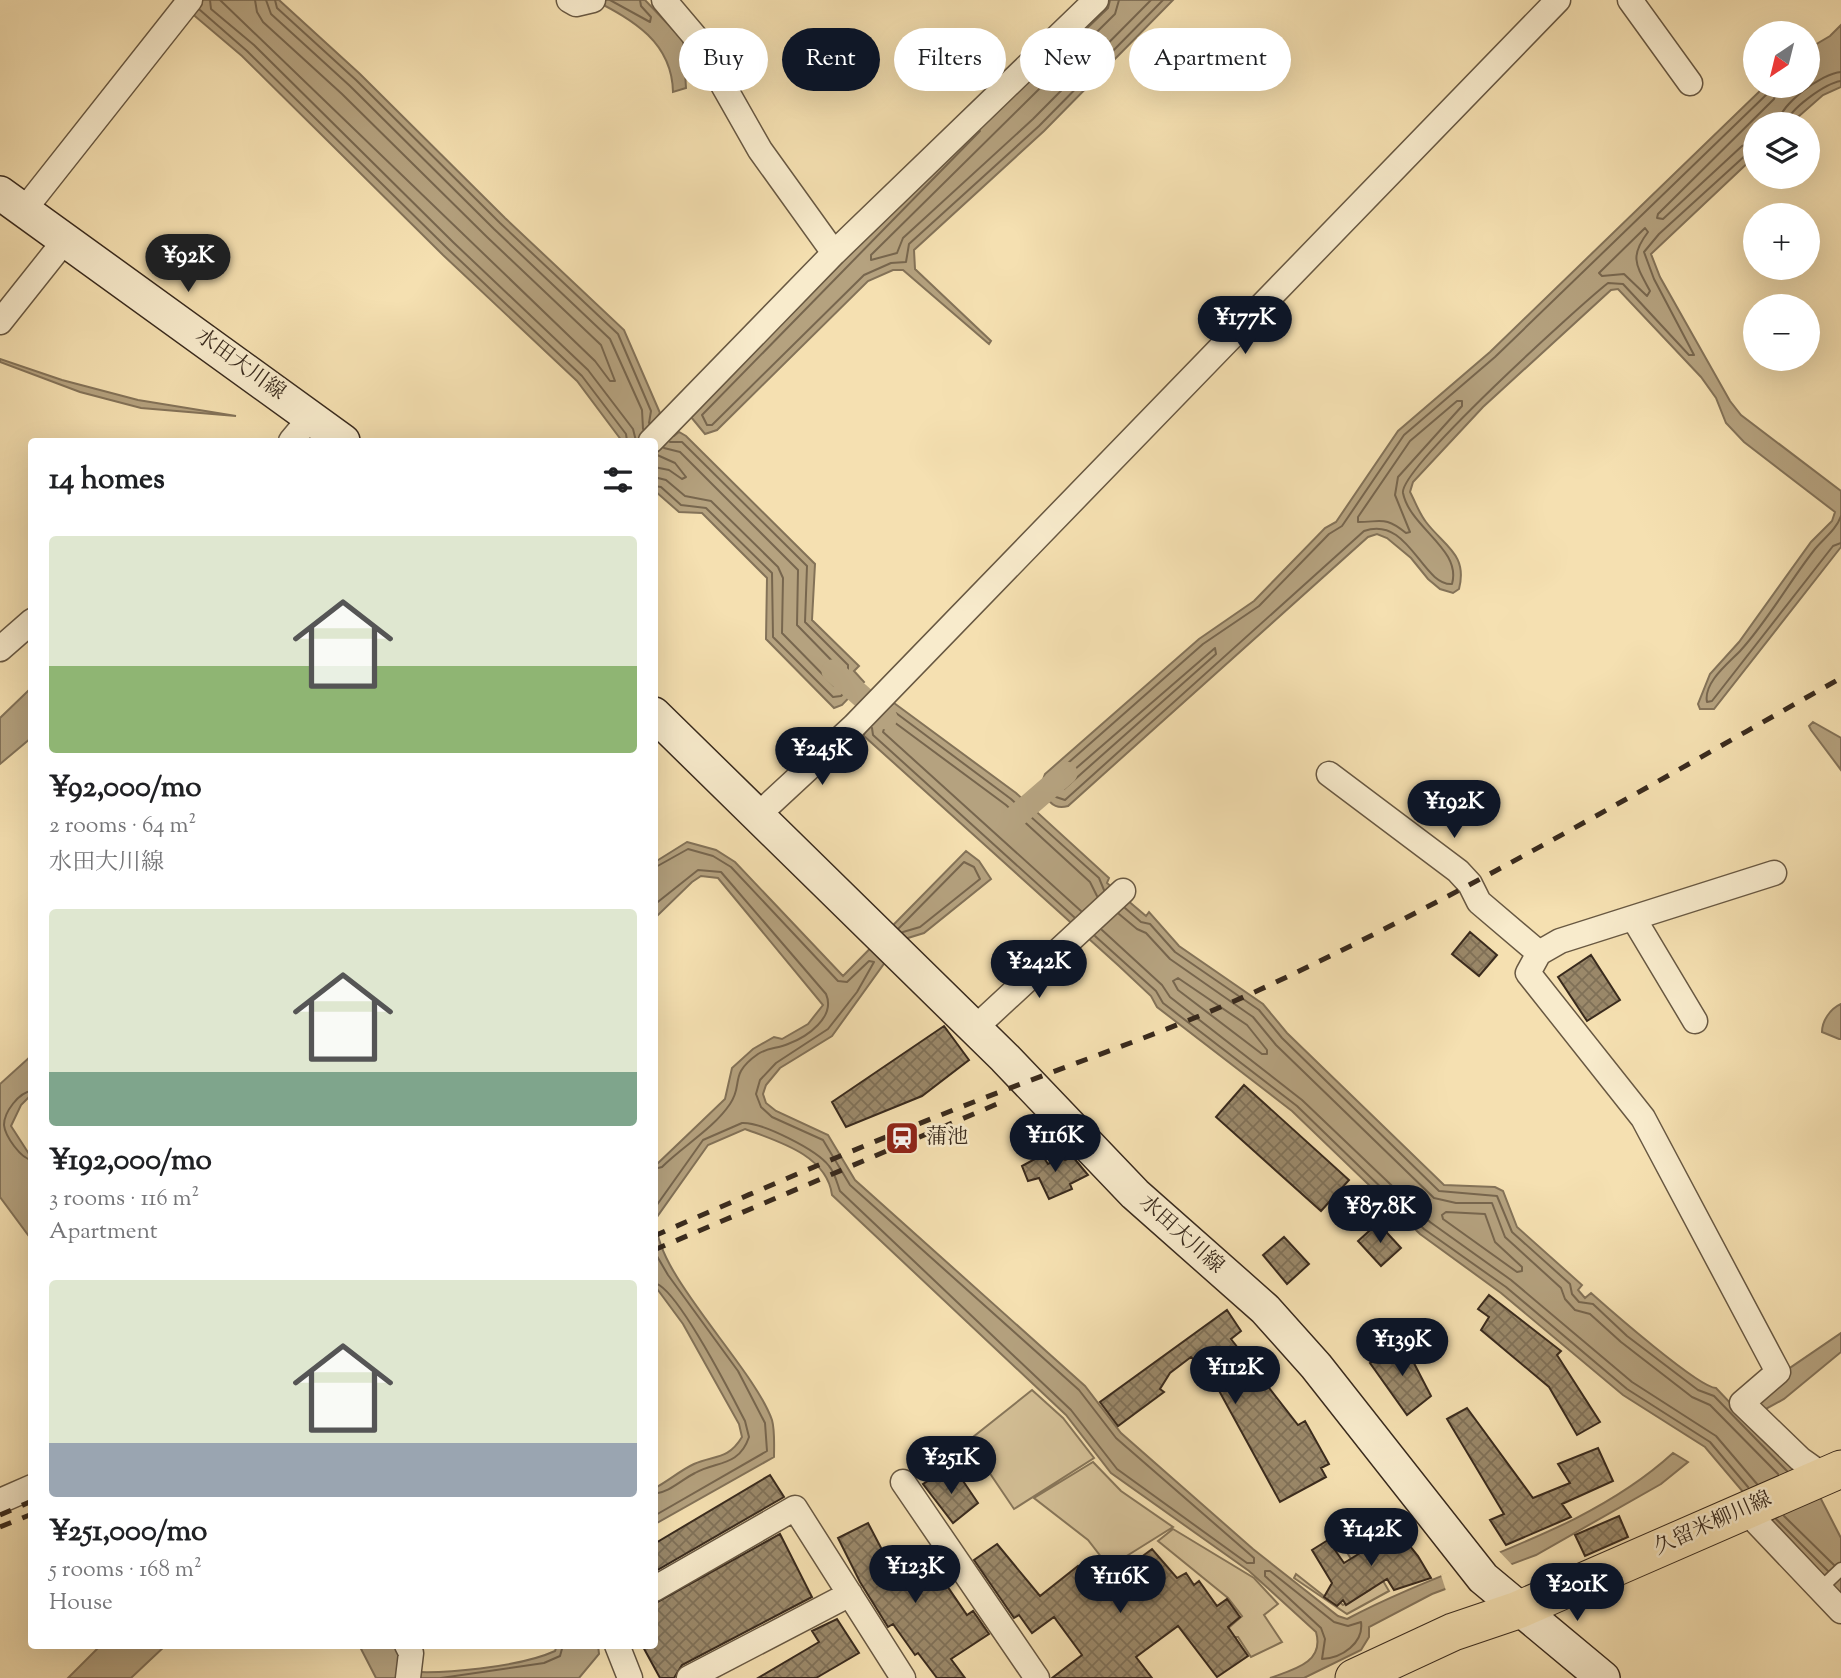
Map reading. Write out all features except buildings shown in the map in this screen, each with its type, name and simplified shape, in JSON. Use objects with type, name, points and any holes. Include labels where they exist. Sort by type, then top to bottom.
[{"type":"main road","name":"水田大川線","points":[[12,202],[65,239],[301,429],[332,438]]},
{"type":"main road","name":"水田大川線","points":[[658,718],[975,1028],[1135,1194],[1265,1309],[1317,1366],[1476,1570],[1518,1610],[1603,1678]]},
{"type":"main road","name":"久留米柳川線","points":[[1354,1678],[1453,1632],[1518,1610],[1825,1475]]},
{"type":"street","points":[[569,0],[576,4],[593,0]]},
{"type":"street","points":[[664,0],[697,39],[760,150],[834,253]]},
{"type":"street","points":[[660,433],[834,253],[1096,0]]},
{"type":"street","points":[[759,814],[900,680],[1558,0]]},
{"type":"street","points":[[1630,0],[1690,83]]},
{"type":"street","points":[[12,202],[183,8]]},
{"type":"street","points":[[0,322],[65,239]]},
{"type":"street","points":[[0,649],[28,624]]},
{"type":"street","points":[[1329,774],[1458,871],[1470,884],[1479,902],[1539,953]]},
{"type":"street","points":[[1774,873],[1560,941],[1539,953],[1528,973],[1643,1118],[1778,1372],[1742,1402],[1800,1459],[1825,1475]]},
{"type":"street","points":[[975,1028],[1123,891]]},
{"type":"street","points":[[1634,919],[1695,1021]]},
{"type":"street","points":[[903,1482],[1037,1678]]},
{"type":"street","points":[[0,1501],[28,1489]]},
{"type":"street","points":[[658,1586],[796,1508],[903,1678]]},
{"type":"street","points":[[1748,1508],[1841,1611]]},
{"type":"street","points":[[689,1678],[850,1594]]},
{"type":"street","points":[[408,1678],[411,1653],[409,1649]]},
{"type":"street","points":[[619,1649],[630,1678]]},
{"type":"lane","points":[[1820,1589],[1841,1569]]},
{"type":"shaded area","points":[[1032,1390],[1063,1418],[1094,1458],[1014,1509],[968,1441]]},
{"type":"shaded area","points":[[1093,1462],[1121,1491],[1173,1527],[1109,1567],[1088,1540],[1034,1498]]},
{"type":"shaded area","points":[[1173,1529],[1254,1578],[1278,1604],[1264,1615],[1282,1642],[1251,1657],[1238,1637],[1218,1637],[1242,1616],[1228,1598],[1158,1541]]},
{"type":"shaded area","points":[[1362,1545],[1389,1591],[1347,1614],[1294,1578],[1296,1574],[1329,1600],[1334,1597],[1343,1605],[1370,1590],[1348,1554]]},
{"type":"water","points":[[193,0],[279,0],[360,74],[505,218],[624,330],[660,413],[655,420],[674,436],[679,432],[686,436],[815,564],[812,620],[859,666],[854,671],[864,682],[842,705],[834,708],[766,639],[767,578],[702,513],[679,512],[658,494],[658,438],[620,438],[577,381],[443,255],[242,56],[190,12]]},
{"type":"water","points":[[594,0],[645,0],[679,36],[679,90],[673,92],[666,59],[658,46],[623,16]]},
{"type":"water","points":[[1106,0],[1173,0],[1145,28],[1129,28],[1129,45],[1115,59],[1115,28],[1077,28]]},
{"type":"water","points":[[1841,25],[1841,87],[1820,98],[1820,42]]},
{"type":"water","points":[[1020,84],[1020,91],[1083,91],[1044,131],[914,250],[915,269],[991,341],[989,344],[903,270],[893,270],[868,281],[717,430],[705,434],[691,417],[933,168]]},
{"type":"water","points":[[1753,98],[1820,98],[1804,112],[1743,112],[1743,167],[1651,254],[1660,277],[1730,401],[1741,415],[1841,491],[1841,547],[1714,709],[1700,709],[1698,704],[1710,674],[1739,642],[1811,542],[1832,521],[1835,512],[1744,442],[1726,423],[1716,398],[1701,377],[1618,289],[1611,290],[1483,407],[1413,482],[1410,492],[1421,515],[1457,559],[1461,577],[1459,589],[1453,593],[1440,589],[1411,558],[1387,538],[1377,534],[1368,537],[1068,806],[1058,807],[1050,802],[1041,785],[1045,774],[1199,639],[1254,601],[1325,528],[1336,522],[1398,431],[1490,352]]},
{"type":"water","points":[[0,359],[62,380],[138,400],[236,416],[141,408],[80,392],[0,362]]},
{"type":"water","points":[[28,691],[28,741],[0,764],[0,718]]},
{"type":"water","points":[[894,703],[1016,793],[1109,878],[1107,883],[1146,916],[1149,912],[1179,946],[1263,1004],[1287,1033],[1444,1185],[1495,1187],[1503,1191],[1517,1227],[1582,1285],[1578,1290],[1585,1298],[1591,1293],[1674,1362],[1706,1385],[1716,1388],[1820,1497],[1841,1538],[1841,1598],[1788,1545],[1705,1447],[1623,1395],[1501,1293],[1420,1234],[1292,1111],[1157,1007],[1151,996],[1119,966],[864,736],[865,728]]},
{"type":"water","points":[[1813,722],[1841,738],[1841,770],[1811,730],[1809,726]]},
{"type":"water","points":[[687,842],[716,850],[735,862],[843,976],[966,851],[979,861],[991,879],[924,933],[908,938],[886,961],[832,1036],[780,1068],[766,1085],[763,1094],[766,1103],[776,1111],[828,1135],[855,1180],[1085,1386],[1121,1433],[1253,1549],[1338,1616],[1347,1619],[1558,1527],[1637,1482],[1673,1453],[1688,1462],[1661,1484],[1536,1555],[1432,1594],[1369,1627],[1369,1637],[1361,1650],[1304,1678],[1270,1678],[1297,1668],[1311,1658],[1318,1643],[1316,1632],[1249,1571],[1111,1473],[1066,1415],[832,1195],[828,1181],[811,1160],[785,1145],[745,1129],[708,1145],[658,1216],[658,1163],[725,1099],[732,1068],[753,1049],[774,1037],[782,1039],[808,1024],[823,1005],[718,878],[701,876],[658,915],[658,860]]},
{"type":"water","points":[[1841,1004],[1839,1039],[1822,1032],[1827,1016]]},
{"type":"water","points":[[28,1059],[28,1098],[21,1105],[11,1126],[28,1152],[28,1235],[0,1197],[0,1084]]},
{"type":"water","points":[[658,1228],[668,1262],[761,1397],[773,1424],[774,1457],[658,1522],[658,1486],[694,1464],[732,1450],[742,1437],[739,1424],[683,1324],[658,1290]]},
{"type":"water","points":[[1841,1333],[1841,1352],[1784,1399],[1764,1410],[1750,1395]]},
{"type":"water","points":[[97,1649],[162,1649],[131,1678],[68,1678]]},
{"type":"water","points":[[361,1649],[399,1649],[403,1671],[419,1672],[459,1671],[502,1665],[540,1657],[556,1649],[598,1649],[599,1654],[579,1678],[376,1678]]},
{"type":"pier","points":[[1497,1549],[1513,1566],[1447,1594],[1441,1575]]},
{"type":"waterway","points":[[833,671],[886,718]]},
{"type":"waterway","points":[[1007,824],[1066,773]]},
{"type":"railway","points":[[658,1234],[886,1137],[1173,1027],[1259,990],[1480,879],[1841,678]]},
{"type":"railway","points":[[658,1248],[997,1104]]},
{"type":"railway","points":[[0,1515],[28,1503]]},
{"type":"railway","points":[[0,1527],[28,1516]]},
{"type":"place","name":"蒲池","points":[[902,1138]]}]
